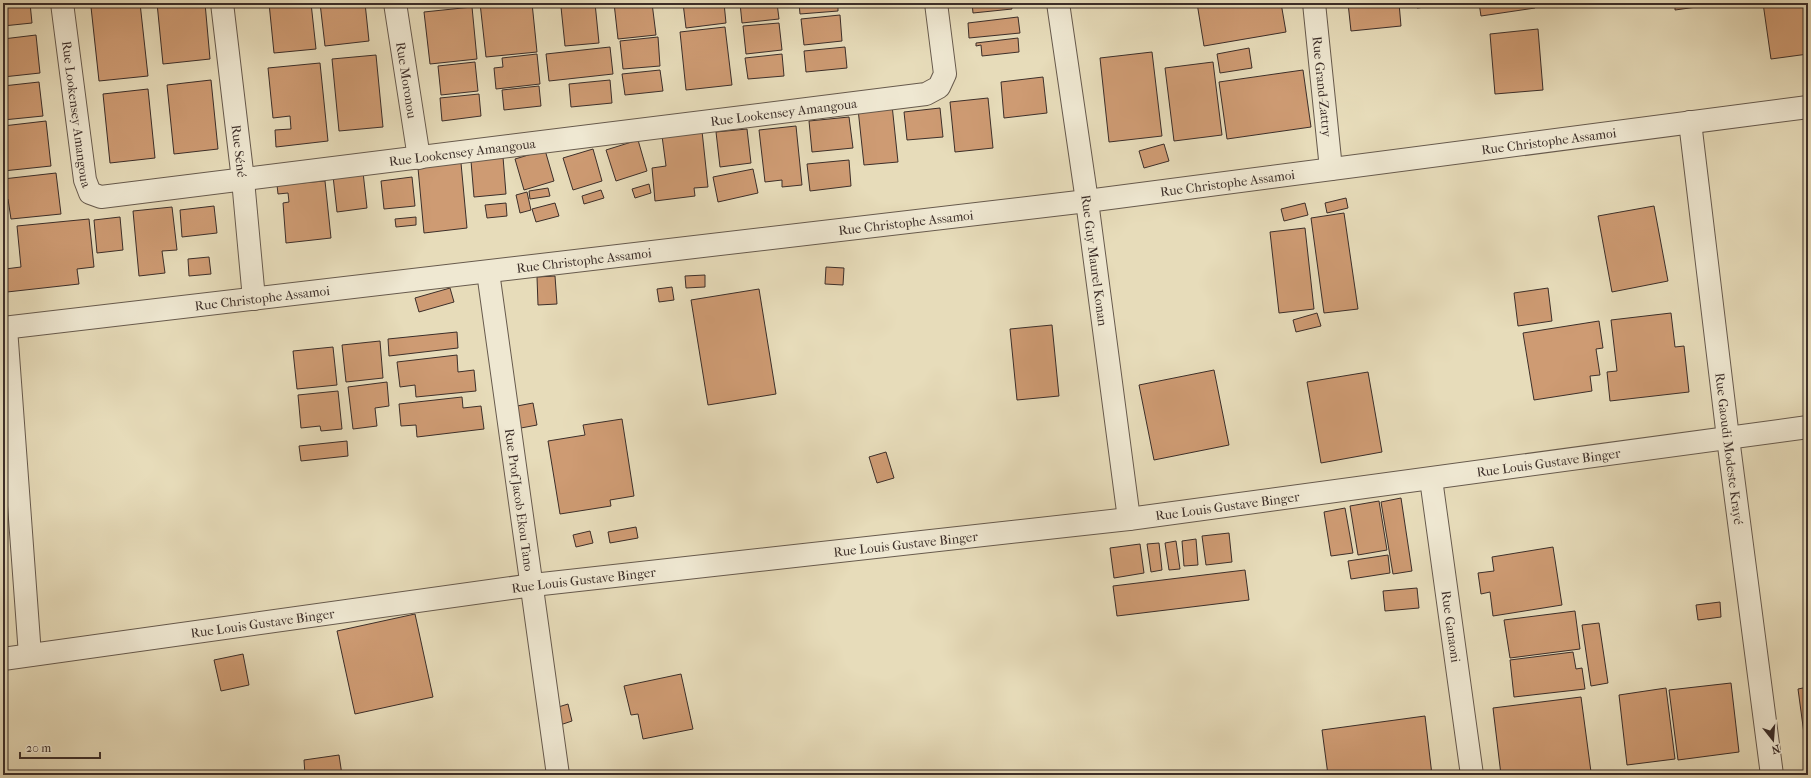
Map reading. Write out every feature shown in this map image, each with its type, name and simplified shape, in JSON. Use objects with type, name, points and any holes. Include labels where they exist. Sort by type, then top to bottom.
[{"type":"street","name":"Rue Lookensey Amangoua","points":[[62,3],[85,180],[90,193],[101,198],[926,94],[939,87],[944,74],[936,3]]},
{"type":"street","name":"Rue Séné","points":[[222,3],[243,180],[254,299]]},
{"type":"street","name":"Rue Moronou","points":[[395,3],[419,158]]},
{"type":"street","name":"Rue Guy Maurel Konan","points":[[1058,3],[1087,201],[1128,519]]},
{"type":"street","name":"Rue Grand-Zattry","points":[[1314,3],[1331,169]]},
{"type":"street","name":"Rue Christophe Assamoi","points":[[5,328],[1087,201],[1808,107]]},
{"type":"street","name":"Rue Gaoudi Modeste Krayé","points":[[1690,122],[1728,438],[1772,775]]},
{"type":"street","name":"Rue Prof Jacob Ekou Tano","points":[[488,272],[533,586],[558,775]]},
{"type":"street","points":[[5,328],[30,655]]},
{"type":"street","name":"Rue Louis Gustave Binger","points":[[3,659],[533,586],[1128,519],[1808,427]]},
{"type":"street","name":"Rue Ganaoni","points":[[1431,479],[1472,775]]},
{"type":"building","points":[[3,3],[30,3],[32,23],[3,26]]},
{"type":"building","points":[[140,3],[148,76],[99,81],[91,7]]},
{"type":"building","points":[[157,3],[205,3],[210,59],[163,64]]},
{"type":"building","points":[[269,3],[311,3],[316,49],[274,53]]},
{"type":"building","points":[[320,3],[365,3],[369,41],[325,46]]},
{"type":"building","points":[[480,3],[532,3],[537,52],[486,57]]},
{"type":"building","points":[[595,3],[599,43],[565,46],[561,7]]},
{"type":"building","points":[[614,3],[652,3],[656,35],[618,39]]},
{"type":"building","points":[[683,3],[724,3],[726,23],[686,28]]},
{"type":"building","points":[[740,3],[777,3],[779,19],[742,23]]},
{"type":"building","points":[[799,3],[838,3],[838,11],[800,14]]},
{"type":"building","points":[[972,3],[1011,3],[1012,9],[973,13]]},
{"type":"building","points":[[1197,3],[1281,3],[1286,32],[1204,46]]},
{"type":"building","points":[[1348,3],[1399,3],[1401,26],[1351,31]]},
{"type":"building","points":[[1416,3],[1458,3],[1417,8]]},
{"type":"building","points":[[1479,3],[1534,3],[1535,8],[1481,16]]},
{"type":"building","points":[[1675,3],[1703,3],[1704,6],[1675,10]]},
{"type":"building","points":[[1763,3],[1808,3],[1808,54],[1771,59]]},
{"type":"building","points":[[472,7],[477,59],[430,64],[424,12]]},
{"type":"building","points":[[840,15],[842,41],[804,45],[801,19]]},
{"type":"building","points":[[1018,17],[1020,33],[969,38],[968,23]]},
{"type":"building","points":[[779,23],[782,50],[746,54],[743,26]]},
{"type":"building","points":[[725,27],[732,85],[686,90],[680,32]]},
{"type":"building","points":[[1538,29],[1543,90],[1495,94],[1490,34]]},
{"type":"building","points":[[36,35],[40,73],[3,77],[3,39]]},
{"type":"building","points":[[658,37],[660,66],[623,69],[620,41]]},
{"type":"building","points":[[1018,38],[1019,52],[982,56],[981,45],[976,46],[976,43]]},
{"type":"building","points":[[610,47],[613,74],[549,81],[546,54]]},
{"type":"building","points":[[845,47],[847,68],[806,72],[804,51]]},
{"type":"building","points":[[1249,48],[1252,68],[1220,73],[1217,54]]},
{"type":"building","points":[[1152,52],[1162,136],[1109,142],[1100,58]]},
{"type":"building","points":[[537,54],[540,84],[496,89],[494,68],[503,67],[502,58]]},
{"type":"building","points":[[782,54],[784,76],[748,79],[745,58]]},
{"type":"building","points":[[376,55],[383,127],[339,131],[332,59]]},
{"type":"building","points":[[475,62],[478,91],[441,95],[438,66]]},
{"type":"building","points":[[1213,62],[1222,135],[1174,141],[1165,68]]},
{"type":"building","points":[[320,63],[328,141],[276,147],[275,130],[291,129],[290,116],[273,118],[268,68]]},
{"type":"building","points":[[660,70],[663,91],[625,95],[622,74]]},
{"type":"building","points":[[1303,70],[1311,127],[1227,139],[1219,82]]},
{"type":"building","points":[[1043,77],[1047,113],[1004,118],[1001,82]]},
{"type":"building","points":[[211,80],[218,149],[174,154],[167,85]]},
{"type":"building","points":[[610,80],[612,103],[571,107],[569,84]]},
{"type":"building","points":[[39,82],[43,116],[3,120],[3,86]]},
{"type":"building","points":[[539,86],[541,106],[504,110],[502,90]]},
{"type":"building","points":[[148,89],[155,158],[110,163],[103,94]]},
{"type":"building","points":[[479,94],[481,116],[442,121],[440,98]]},
{"type":"building","points":[[988,98],[993,148],[955,152],[950,102]]},
{"type":"building","points":[[892,105],[898,162],[864,165],[858,109]]},
{"type":"building","points":[[940,108],[943,137],[907,140],[904,112]]},
{"type":"building","points":[[849,117],[853,148],[812,152],[809,121]]},
{"type":"building","points":[[46,121],[51,166],[3,171],[3,126]]},
{"type":"building","points":[[796,126],[802,185],[782,187],[782,180],[765,182],[759,130]]},
{"type":"building","points":[[747,129],[751,163],[720,167],[716,132]]},
{"type":"building","points":[[702,131],[708,187],[694,188],[695,196],[655,201],[652,168],[666,166],[662,136]]},
{"type":"building","points":[[638,140],[647,171],[616,181],[606,150]]},
{"type":"building","points":[[1164,144],[1169,161],[1144,168],[1139,151]]},
{"type":"building","points":[[593,149],[602,181],[573,190],[563,158]]},
{"type":"building","points":[[545,150],[554,181],[524,190],[515,159]]},
{"type":"building","points":[[503,157],[506,194],[474,197],[471,161]]},
{"type":"building","points":[[849,160],[851,186],[810,191],[807,164]]},
{"type":"building","points":[[461,163],[467,228],[424,233],[418,168]]},
{"type":"building","points":[[753,169],[758,193],[718,202],[713,177]]},
{"type":"building","points":[[363,172],[367,208],[337,212],[333,176]]},
{"type":"building","points":[[56,173],[61,214],[11,219],[8,199],[3,199],[3,179]]},
{"type":"building","points":[[412,177],[415,206],[384,209],[381,181]]},
{"type":"building","points":[[325,181],[331,238],[286,243],[283,203],[289,202],[288,193],[278,194],[277,185]]},
{"type":"building","points":[[649,184],[651,193],[635,198],[632,189]]},
{"type":"building","points":[[548,188],[550,196],[530,199],[529,191]]},
{"type":"building","points":[[601,190],[604,198],[584,204],[582,196]]},
{"type":"building","points":[[527,192],[531,210],[520,213],[516,195]]},
{"type":"building","points":[[1346,198],[1348,208],[1327,213],[1325,203]]},
{"type":"building","points":[[506,203],[507,216],[487,218],[485,205]]},
{"type":"building","points":[[555,203],[559,216],[536,222],[532,209]]},
{"type":"building","points":[[1305,203],[1308,215],[1284,221],[1281,209]]},
{"type":"building","points":[[214,206],[217,233],[182,237],[180,210]]},
{"type":"building","points":[[1654,206],[1668,281],[1612,292],[1598,216]]},
{"type":"building","points":[[172,207],[177,250],[162,251],[165,273],[139,276],[133,211]]},
{"type":"building","points":[[1344,213],[1358,309],[1324,313],[1311,218]]},
{"type":"building","points":[[120,217],[123,250],[97,253],[94,220]]},
{"type":"building","points":[[416,217],[416,225],[396,227],[395,219]]},
{"type":"building","points":[[89,219],[94,267],[77,269],[79,284],[7,292],[5,269],[21,267],[17,226]]},
{"type":"building","points":[[1305,228],[1314,309],[1279,313],[1270,232]]},
{"type":"building","points":[[209,257],[211,274],[189,276],[188,259]]},
{"type":"building","points":[[826,267],[844,268],[843,285],[825,284]]},
{"type":"building","points":[[705,275],[705,287],[686,288],[685,276]]},
{"type":"building","points":[[555,276],[557,304],[538,305],[537,277]]},
{"type":"building","points":[[672,287],[674,300],[659,302],[657,289]]},
{"type":"building","points":[[450,288],[454,302],[419,312],[415,298]]},
{"type":"building","points":[[1548,288],[1552,321],[1518,326],[1514,293]]},
{"type":"building","points":[[759,289],[776,394],[708,405],[691,300]]},
{"type":"building","points":[[1317,313],[1321,326],[1296,332],[1293,320]]},
{"type":"building","points":[[1671,313],[1675,347],[1684,346],[1689,392],[1610,401],[1607,372],[1617,371],[1611,320]]},
{"type":"building","points":[[1599,321],[1603,348],[1596,349],[1600,375],[1590,376],[1592,391],[1534,400],[1523,333]]},
{"type":"building","points":[[1052,325],[1059,396],[1017,400],[1010,329]]},
{"type":"building","points":[[457,332],[458,348],[389,356],[388,339]]},
{"type":"building","points":[[380,341],[383,378],[346,382],[342,345]]},
{"type":"building","points":[[333,347],[337,385],[297,389],[293,351]]},
{"type":"building","points":[[457,355],[458,372],[474,370],[476,391],[416,397],[415,385],[400,387],[397,362]]},
{"type":"building","points":[[1214,370],[1229,445],[1154,460],[1139,385]]},
{"type":"building","points":[[1368,372],[1382,452],[1321,463],[1307,382]]},
{"type":"building","points":[[387,382],[389,406],[375,408],[377,426],[353,429],[348,387]]},
{"type":"building","points":[[338,391],[342,429],[321,431],[320,426],[301,428],[298,395]]},
{"type":"building","points":[[462,397],[463,408],[481,406],[484,429],[417,437],[416,425],[401,426],[399,404]]},
{"type":"building","points":[[533,403],[537,425],[521,428],[517,406]]},
{"type":"building","points":[[622,419],[634,496],[610,500],[611,506],[560,514],[548,441],[585,435],[583,425]]},
{"type":"building","points":[[347,441],[348,456],[301,461],[299,446]]},
{"type":"building","points":[[886,452],[894,478],[877,483],[869,457]]},
{"type":"building","points":[[1401,498],[1412,571],[1393,574],[1381,502]]},
{"type":"building","points":[[1379,501],[1387,550],[1358,555],[1350,506]]},
{"type":"building","points":[[1345,508],[1353,553],[1331,556],[1324,512]]},
{"type":"building","points":[[636,527],[638,538],[610,543],[608,532]]},
{"type":"building","points":[[590,531],[593,543],[576,547],[573,535]]},
{"type":"building","points":[[1229,533],[1232,562],[1206,565],[1202,536]]},
{"type":"building","points":[[1196,539],[1198,565],[1184,566],[1182,541]]},
{"type":"building","points":[[1176,541],[1180,569],[1169,570],[1165,543]]},
{"type":"building","points":[[1159,543],[1162,570],[1151,572],[1147,544]]},
{"type":"building","points":[[1140,544],[1144,573],[1114,578],[1110,548]]},
{"type":"building","points":[[1553,547],[1562,605],[1493,616],[1490,592],[1481,594],[1478,573],[1494,571],[1492,557]]},
{"type":"building","points":[[1388,555],[1390,573],[1351,579],[1348,561]]},
{"type":"building","points":[[1245,570],[1249,600],[1117,616],[1113,586]]},
{"type":"building","points":[[1417,588],[1419,608],[1385,611],[1383,591]]},
{"type":"building","points":[[1720,602],[1721,617],[1698,620],[1696,605]]},
{"type":"building","points":[[1575,611],[1580,649],[1510,658],[1504,620]]},
{"type":"building","points":[[415,614],[433,697],[355,714],[337,631]]},
{"type":"building","points":[[1599,623],[1608,683],[1591,686],[1582,625]]},
{"type":"building","points":[[1573,652],[1576,669],[1582,668],[1585,689],[1514,697],[1510,660]]},
{"type":"building","points":[[243,654],[249,685],[221,691],[214,660]]},
{"type":"building","points":[[681,674],[693,729],[643,739],[638,714],[631,715],[624,686]]},
{"type":"building","points":[[1731,683],[1739,752],[1678,760],[1669,690]]},
{"type":"building","points":[[1808,687],[1808,756],[1807,756],[1798,689]]},
{"type":"building","points":[[1666,688],[1675,759],[1627,765],[1619,695]]},
{"type":"building","points":[[1581,697],[1591,772],[1570,775],[1501,775],[1493,708]]},
{"type":"building","points":[[568,704],[572,721],[557,726],[552,709]]},
{"type":"building","points":[[1425,716],[1432,775],[1328,775],[1322,730]]},
{"type":"building","points":[[339,755],[342,775],[305,775],[304,760]]}]
